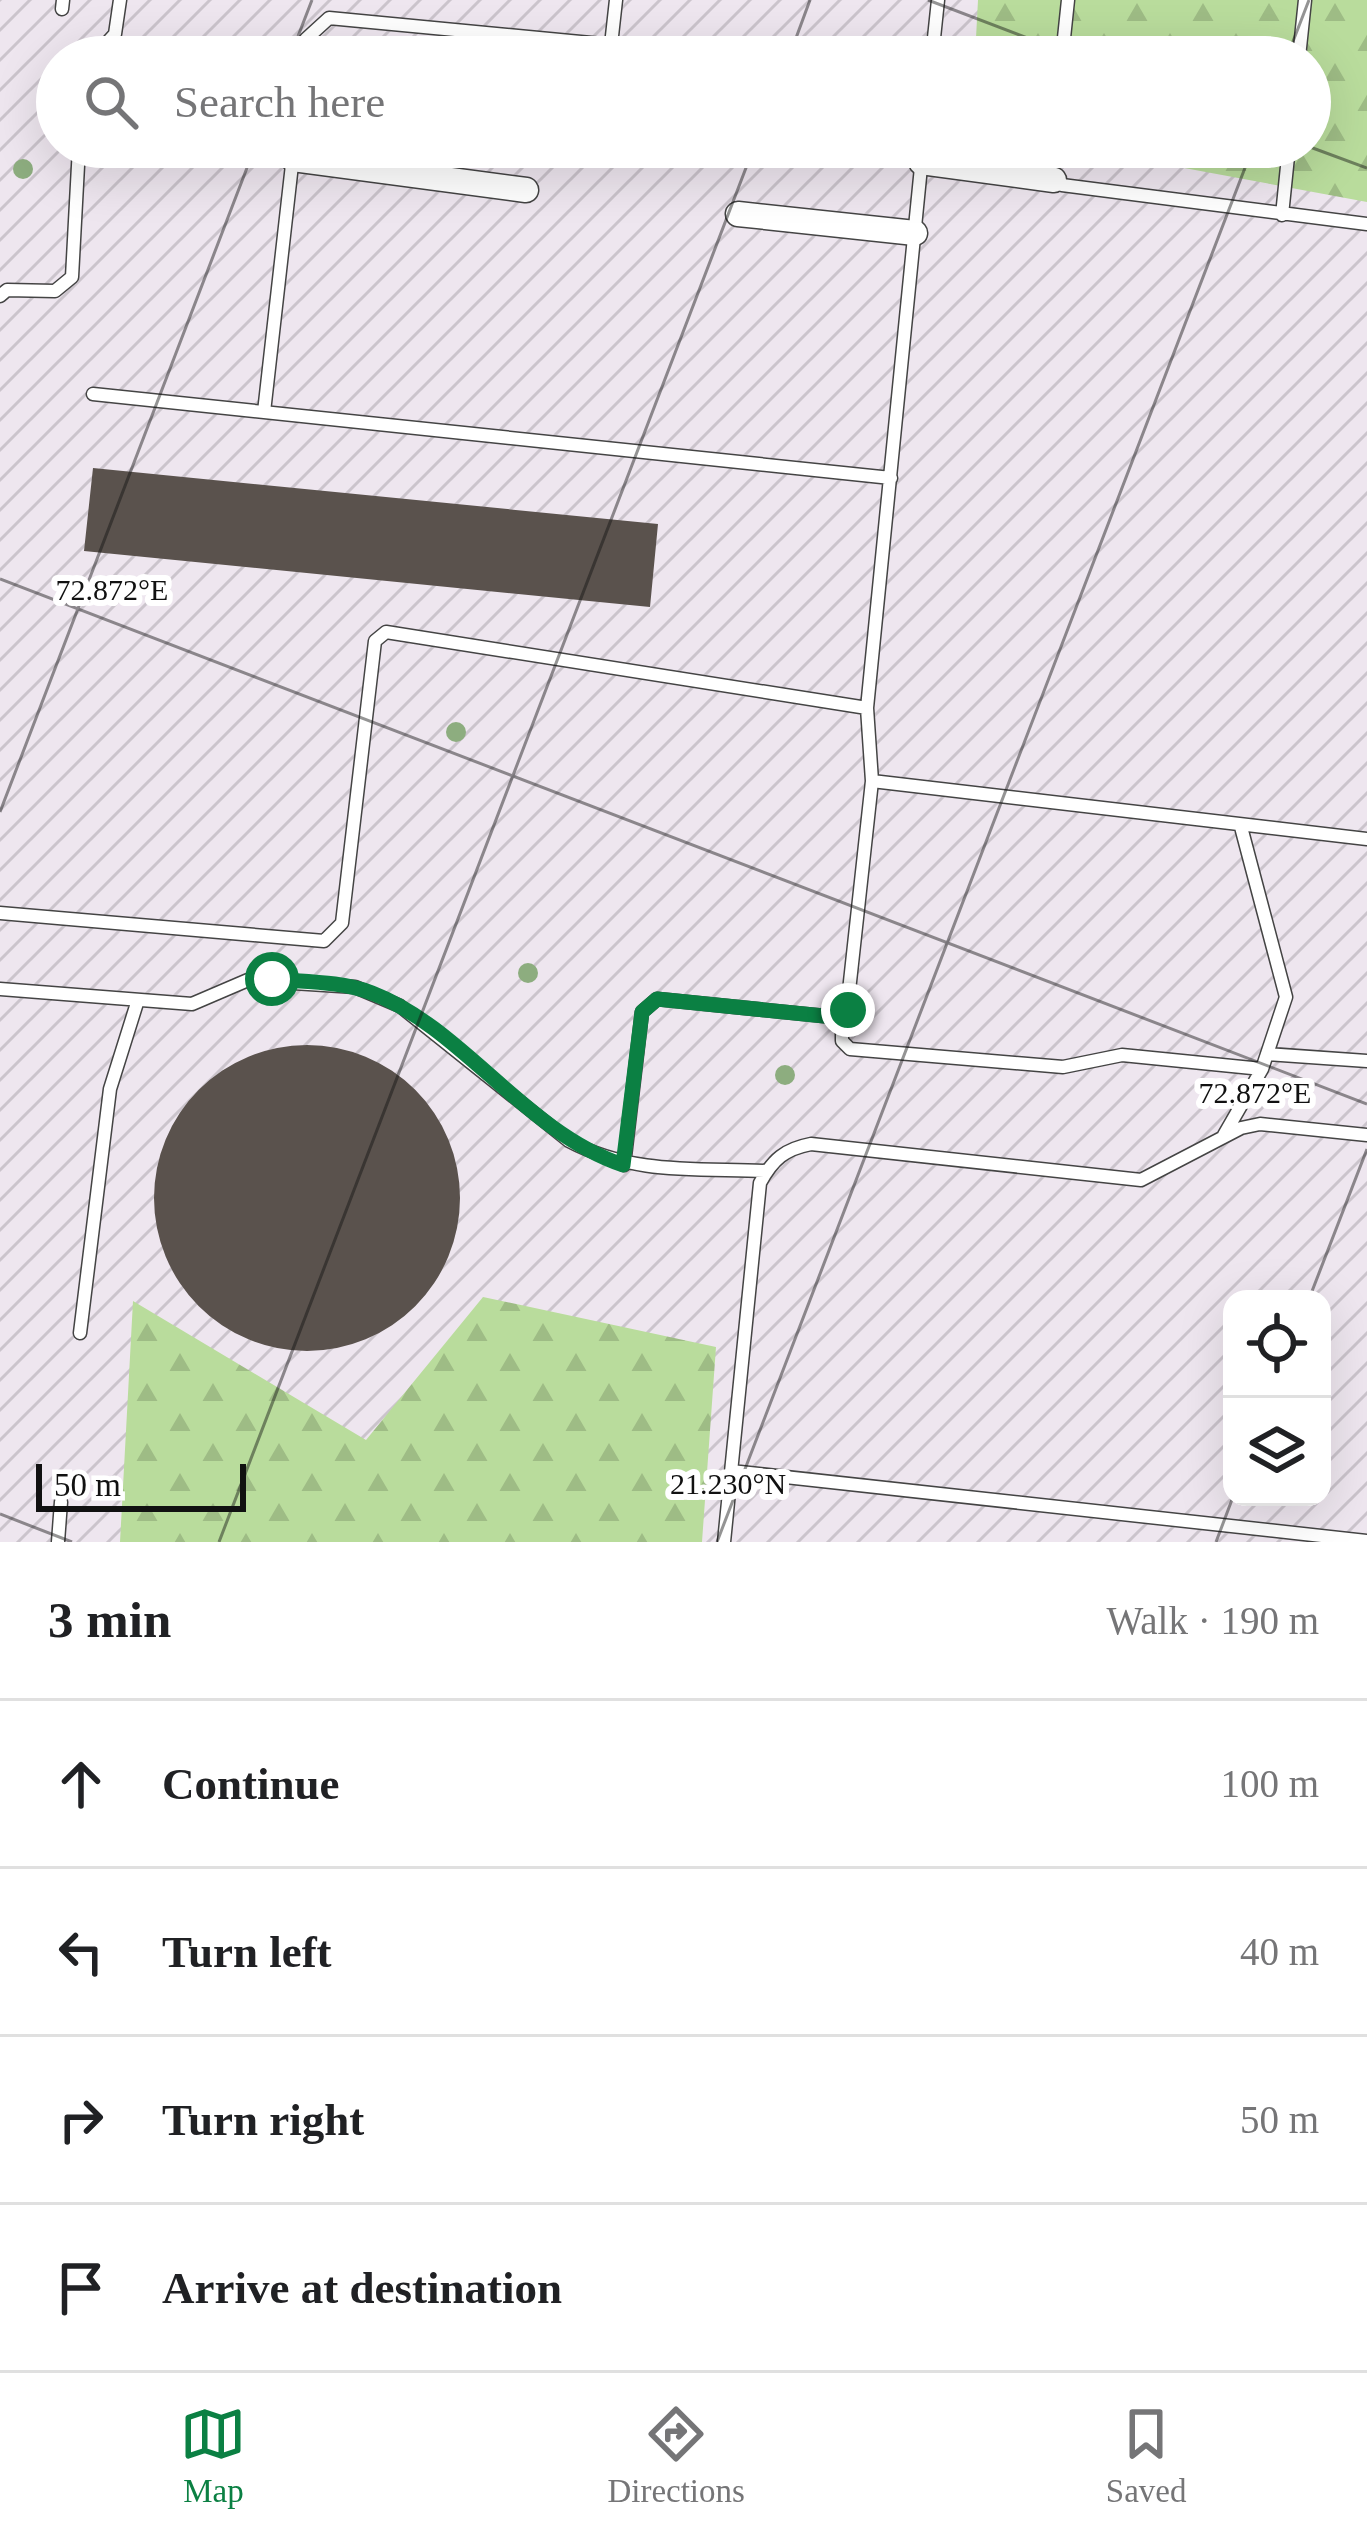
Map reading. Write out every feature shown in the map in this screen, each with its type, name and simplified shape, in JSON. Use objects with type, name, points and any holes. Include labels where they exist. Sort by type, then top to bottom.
[{"type":"street","points":[[387,168],[526,190]]},
{"type":"street","points":[[993,168],[1054,180]]},
{"type":"street","points":[[738,214],[915,233]]},
{"type":"lane","points":[[113,36],[120,0]]},
{"type":"lane","points":[[612,36],[616,0]]},
{"type":"lane","points":[[934,36],[938,0]]},
{"type":"lane","points":[[1064,36],[1068,0]]},
{"type":"lane","points":[[1301,36],[1305,0]]},
{"type":"lane","points":[[309,36],[329,17],[520,36]]},
{"type":"lane","points":[[0,296],[7,290],[55,291],[72,277],[78,168]]},
{"type":"lane","points":[[264,412],[291,168]]},
{"type":"lane","points":[[623,1165],[642,1012],[648,1004],[657,999],[842,1015],[848,1010],[872,781],[867,708],[921,168]]},
{"type":"lane","points":[[1053,168],[1054,180],[1367,224]]},
{"type":"lane","points":[[1282,215],[1287,168]]},
{"type":"lane","points":[[92,394],[891,478]]},
{"type":"lane","points":[[0,913],[324,941],[335,935],[342,923],[375,641],[386,632],[867,708]]},
{"type":"lane","points":[[872,781],[1367,839]]},
{"type":"lane","points":[[1223,1136],[1262,1069],[1284,1014],[1285,984],[1241,827]]},
{"type":"lane","points":[[0,989],[137,1004],[192,1004],[248,980],[356,987],[400,1006],[569,1141],[623,1165],[766,1171]]},
{"type":"lane","points":[[80,1333],[110,1089],[137,1004]]},
{"type":"lane","points":[[842,1015],[842,1041],[850,1049],[1063,1067],[1122,1055],[1262,1069]]},
{"type":"lane","points":[[1268,1054],[1367,1061]]},
{"type":"lane","points":[[724,1542],[760,1183],[790,1148],[811,1144],[1141,1180],[1223,1136],[1260,1124],[1367,1135]]},
{"type":"lane","points":[[731,1472],[1367,1541]]},
{"type":"lane","points":[[58,1542],[61,1502]]},
{"type":"shaded area","points":[[0,0],[1367,0],[1367,1542],[0,1542]]},
{"type":"green space","points":[[978,0],[1367,0],[1367,202],[1184,168],[1331,168],[1331,36],[976,36]]},
{"type":"green space","points":[[483,1297],[716,1347],[702,1542],[120,1542],[133,1301],[366,1440]]},
{"type":"building","points":[[93,468],[658,524],[650,607],[84,551]]},
{"type":"building","points":[[307,1045],[366,1056],[415,1090],[449,1139],[460,1198],[449,1257],[415,1306],[366,1340],[307,1351],[248,1340],[199,1306],[165,1257],[154,1198],[165,1139],[199,1090],[248,1056]]},
{"type":"route","points":[[272,979],[356,987],[400,1006],[569,1141],[623,1165],[642,1012],[648,1004],[657,999],[834,1017],[848,1010]]}]
